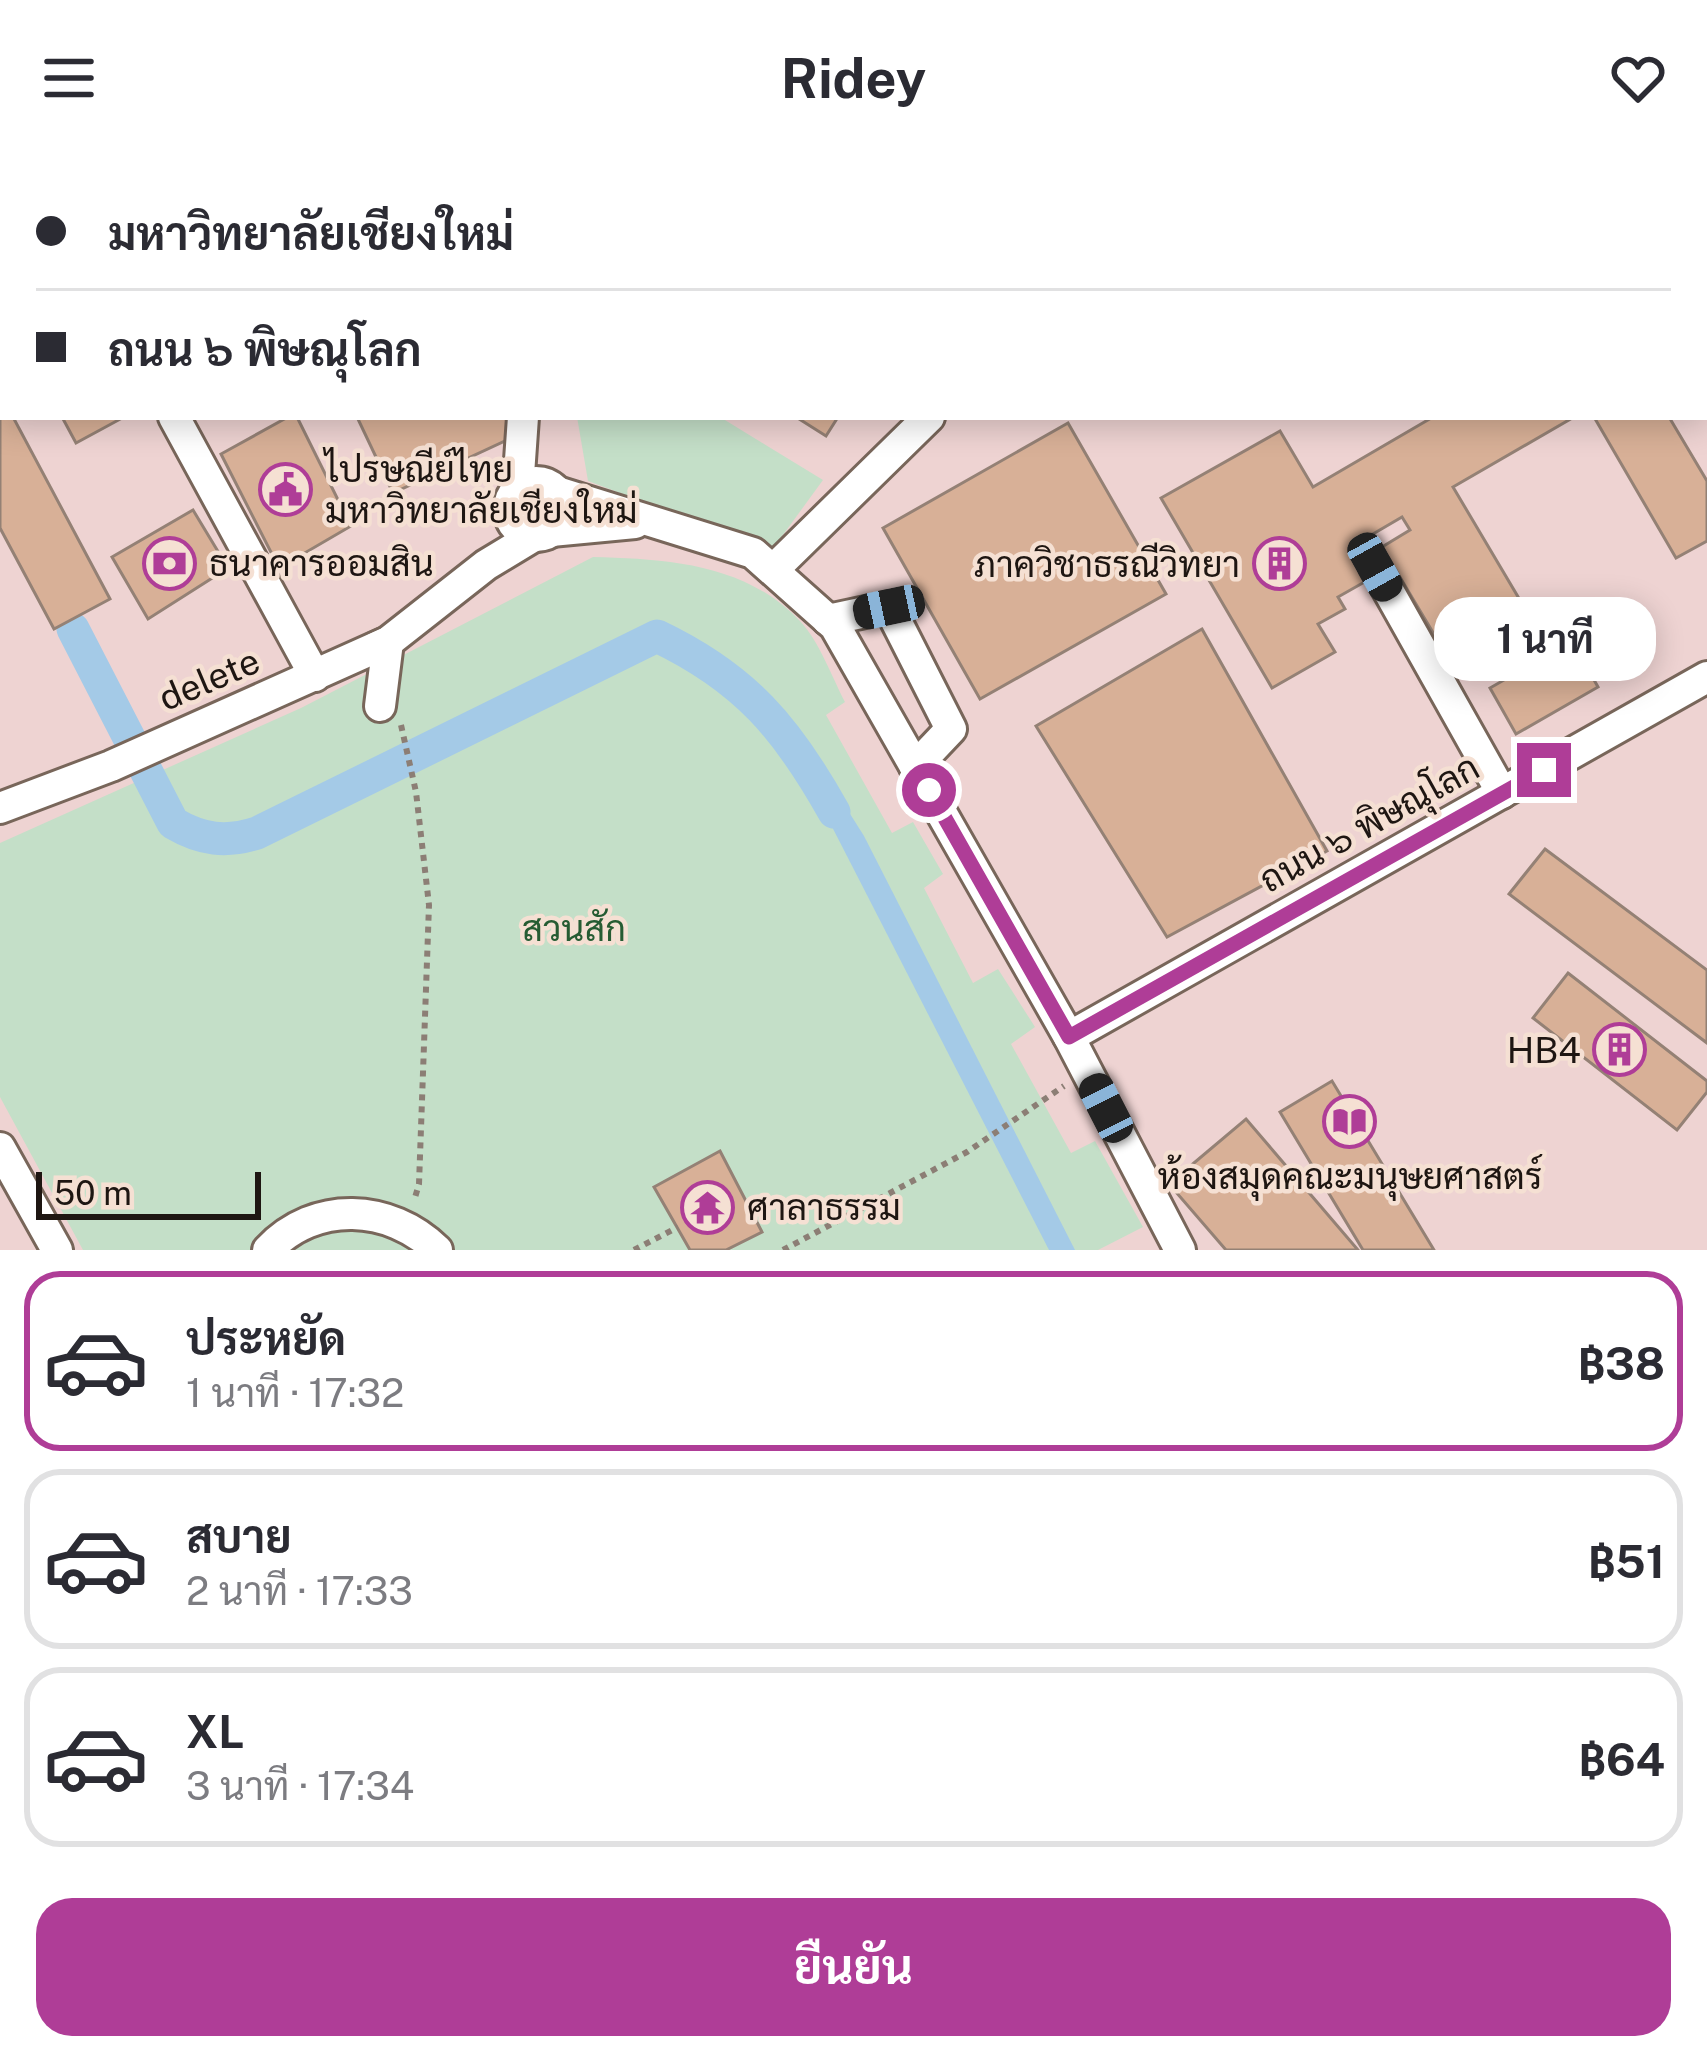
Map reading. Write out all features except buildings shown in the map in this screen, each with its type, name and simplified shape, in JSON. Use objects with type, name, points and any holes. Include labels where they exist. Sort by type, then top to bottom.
[{"type":"street","points":[[176,420],[315,676]]},
{"type":"street","points":[[527,420],[532,492],[518,529],[542,534],[594,524],[677,528]]},
{"type":"street","points":[[774,569],[926,420]]},
{"type":"street","points":[[0,808],[374,648],[542,534],[562,509],[532,492]]},
{"type":"street","points":[[532,492],[677,528],[753,553],[829,620],[1069,1037],[1180,1250]]},
{"type":"street","points":[[441,599],[532,492]]},
{"type":"street","points":[[1375,567],[1502,793]]},
{"type":"street","points":[[829,620],[889,607],[951,729],[915,766]]},
{"type":"street","points":[[374,648],[380,706]]},
{"type":"street","name":"ถนน ๖ พิษณุโลก","points":[[1069,1037],[1707,677]]},
{"type":"street","points":[[0,1148],[57,1250]]},
{"type":"street","points":[[268,1250],[300,1225],[340,1213],[381,1216],[437,1250]]},
{"type":"path","points":[[402,730],[416,792],[429,905],[419,1184],[406,1227]]},
{"type":"path","points":[[783,1250],[967,1152],[1088,1072]]},
{"type":"path","points":[[634,1250],[678,1228]]},
{"type":"shaded area","points":[[0,420],[1707,420],[1707,1250],[0,1250]]},
{"type":"green space","points":[[578,420],[725,420],[823,480],[772,550],[588,481]]},
{"type":"green space","name":"สวนสัก","points":[[593,557],[676,563],[730,576],[778,602],[807,629],[845,702],[826,715],[892,833],[913,822],[943,874],[924,888],[973,983],[998,969],[1035,1027],[1011,1044],[1071,1153],[1095,1141],[1143,1227],[1098,1250],[83,1250],[0,1097],[0,843],[301,708]]},
{"type":"water","points":[[818,763],[864,836],[1075,1250],[1049,1250],[808,780]]},
{"type":"waterway","points":[[73,629],[173,823],[204,836],[224,839],[257,833],[657,636],[715,669],[761,708],[799,755],[834,812]]},
{"type":"place","name":"ไปรษณีย์ไทย มหาวิทยาลัยเชียงใหม่","points":[[286,490]]},
{"type":"place","name":"ธนาคารออมสิน","points":[[170,563]]},
{"type":"place","name":"ภาควิชาธรณีวิทยา","points":[[1279,564]]},
{"type":"place","name":"HB4","points":[[1620,1050]]},
{"type":"place","name":"ห้องสมุดคณะมนุษยศาสตร์","points":[[1350,1121]]},
{"type":"place","name":"ศาลาธรรม","points":[[708,1207]]},
{"type":"route","points":[[929,790],[1069,1037],[1544,770]]}]
